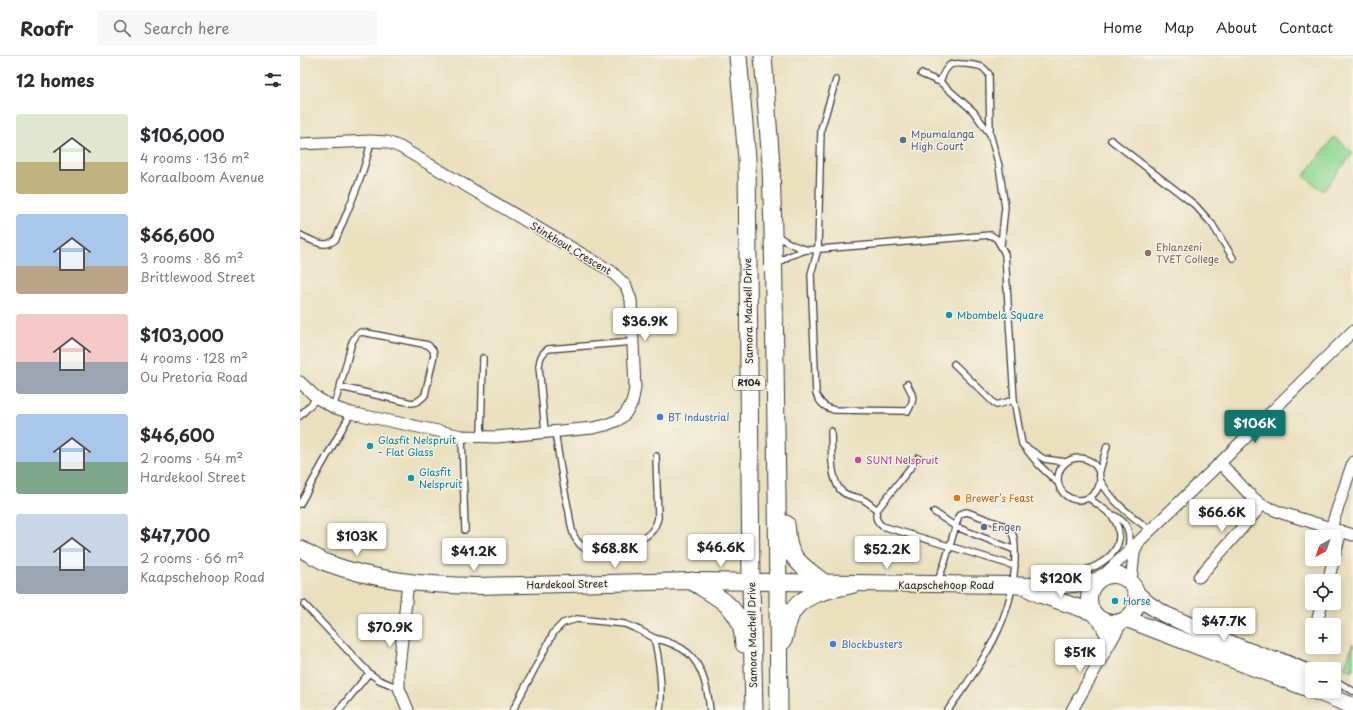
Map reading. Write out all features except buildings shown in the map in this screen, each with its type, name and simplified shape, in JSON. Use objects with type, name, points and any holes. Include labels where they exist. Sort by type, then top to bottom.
[{"type":"main road","name":"Samora Machell Drive","points":[[738,56],[747,159],[753,710]]},
{"type":"main road","name":"R104","points":[[763,56],[771,165],[773,231],[779,710]]},
{"type":"main road","points":[[775,422],[789,547],[799,562],[824,583]]},
{"type":"main road","name":"Hardekool Street","points":[[300,549],[327,562],[362,573],[408,582],[444,586],[692,581],[751,582]]},
{"type":"main road","points":[[1095,615],[1088,599],[1089,592],[1099,580],[1108,575],[1116,575],[1124,578],[1148,604],[1164,614],[1243,649],[1273,660],[1305,676]]},
{"type":"main road","name":"Kaapschehoop Road","points":[[751,582],[1023,586],[1070,585],[1099,580]]},
{"type":"main road","points":[[692,581],[724,602],[736,614],[741,626],[753,710]]},
{"type":"main road","points":[[778,659],[791,614],[802,601],[811,595],[853,584]]},
{"type":"main road","points":[[1023,586],[1041,595],[1095,615],[1102,621],[1112,624],[1124,621],[1136,608],[1137,600],[1133,588]]},
{"type":"main road","points":[[1124,621],[1305,687]]},
{"type":"main road","points":[[1341,692],[1353,698]]},
{"type":"main road","points":[[1333,698],[1353,706]]},
{"type":"street","name":"Stinkhout Crescent","points":[[300,144],[371,141],[387,142],[400,147],[611,272],[626,286],[631,300],[635,388],[632,403],[625,414],[618,420],[606,425],[550,432],[481,437],[462,436],[351,413],[333,407],[317,398],[300,382]]},
{"type":"street","points":[[1099,580],[1353,331]]},
{"type":"street","points":[[1220,463],[1251,496],[1262,504],[1282,513],[1336,530],[1353,462]]},
{"type":"street","points":[[1199,577],[1262,504]]},
{"type":"street","points":[[1341,531],[1353,535]]},
{"type":"street","points":[[1133,588],[1134,553],[1140,540]]},
{"type":"street","points":[[408,582],[399,668],[399,688],[408,710]]},
{"type":"street","points":[[1318,618],[1320,610]]},
{"type":"street","points":[[1095,615],[1106,635],[1108,645]]},
{"type":"street","points":[[1072,710],[1108,645],[1124,621]]},
{"type":"lane","points":[[940,82],[946,69],[954,63],[981,67],[989,74],[990,134],[999,166],[1005,207],[1001,245]]},
{"type":"lane","points":[[921,74],[940,82],[973,111],[990,134]]},
{"type":"lane","points":[[836,80],[821,129],[818,249],[810,274],[816,394],[819,402],[826,408],[834,410],[908,411],[914,396],[906,384]]},
{"type":"lane","points":[[1111,140],[1195,205],[1212,224],[1233,258]]},
{"type":"lane","points":[[300,235],[326,245],[332,244],[336,239],[363,174],[371,141]]},
{"type":"lane","points":[[773,231],[788,243],[808,250]]},
{"type":"lane","points":[[773,267],[788,256],[808,250],[991,235],[997,239],[1005,254],[1014,400],[1022,444],[1039,465],[1058,482]]},
{"type":"lane","points":[[333,407],[352,342],[357,334],[361,332],[428,345],[433,350],[434,355],[425,394],[422,400],[418,402],[412,403],[340,387]]},
{"type":"lane","points":[[633,342],[548,349],[542,353],[540,359],[539,366],[550,432],[574,535],[577,541],[590,551],[599,552],[644,538],[650,534],[656,526],[658,518],[656,456]]},
{"type":"lane","points":[[481,437],[483,358]]},
{"type":"lane","points":[[954,364],[996,405],[1014,400]]},
{"type":"lane","points":[[300,416],[317,398]]},
{"type":"lane","points":[[300,504],[351,413]]},
{"type":"lane","points":[[831,431],[832,469],[839,489],[846,494],[864,500],[877,510]]},
{"type":"lane","points":[[462,436],[465,530]]},
{"type":"lane","points":[[1022,444],[1044,458],[1066,462],[1077,458],[1088,460],[1097,468],[1100,474]]},
{"type":"lane","points":[[1066,462],[1059,471],[1058,482],[1062,493],[1072,500],[1083,500],[1089,498],[1095,494],[1099,488],[1100,474],[1107,446]]},
{"type":"lane","points":[[918,458],[877,510],[877,520],[882,526],[1015,566]]},
{"type":"lane","points":[[1100,480],[1108,494],[1123,510],[1150,530]]},
{"type":"lane","points":[[1089,498],[1109,513],[1120,519],[1127,526],[1129,532],[1128,551]]},
{"type":"lane","points":[[934,512],[956,527],[1015,550]]},
{"type":"lane","points":[[936,585],[960,515],[963,512],[967,512],[1008,527],[1015,544],[1015,566],[1023,586]]},
{"type":"lane","points":[[948,710],[994,640],[1006,614],[1023,586],[1077,574],[1090,569],[1110,556],[1116,548],[1119,539],[1117,526],[1109,513]]},
{"type":"lane","points":[[304,604],[369,673],[380,680],[399,688]]},
{"type":"lane","points":[[512,710],[554,632],[563,623],[576,619],[625,624],[654,638],[668,642],[688,653],[697,663],[701,673],[709,699],[710,710]]},
{"type":"lane","points":[[654,638],[657,649],[661,690],[660,710]]},
{"type":"lane","points":[[1243,649],[1280,655],[1305,666]]},
{"type":"lane","points":[[339,710],[369,673]]},
{"type":"lane","points":[[1341,684],[1353,691]]},
{"type":"green space","points":[[1334,137],[1353,153],[1323,191],[1304,176]]},
{"type":"green space","points":[[1353,643],[1353,671],[1344,668]]},
{"type":"place","name":"Mpumalanga High Court","points":[[903,140]]},
{"type":"place","name":"Ehlanzeni TVET College","points":[[1148,253]]},
{"type":"place","name":"Mbombela Square","points":[[949,315]]},
{"type":"place","name":"BT Industrial","points":[[660,417]]},
{"type":"place","name":"Glasfit Nelspruit - Flat Glass","points":[[370,446]]},
{"type":"place","name":"SUN1 Nelspruit","points":[[858,460]]},
{"type":"place","name":"Glasfit Nelspruit","points":[[411,478]]},
{"type":"place","name":"Brewer's Feast","points":[[957,498]]},
{"type":"place","name":"Engen","points":[[984,527]]},
{"type":"place","name":"Horse","points":[[1115,601]]},
{"type":"place","name":"Blockbusters","points":[[833,644]]}]
